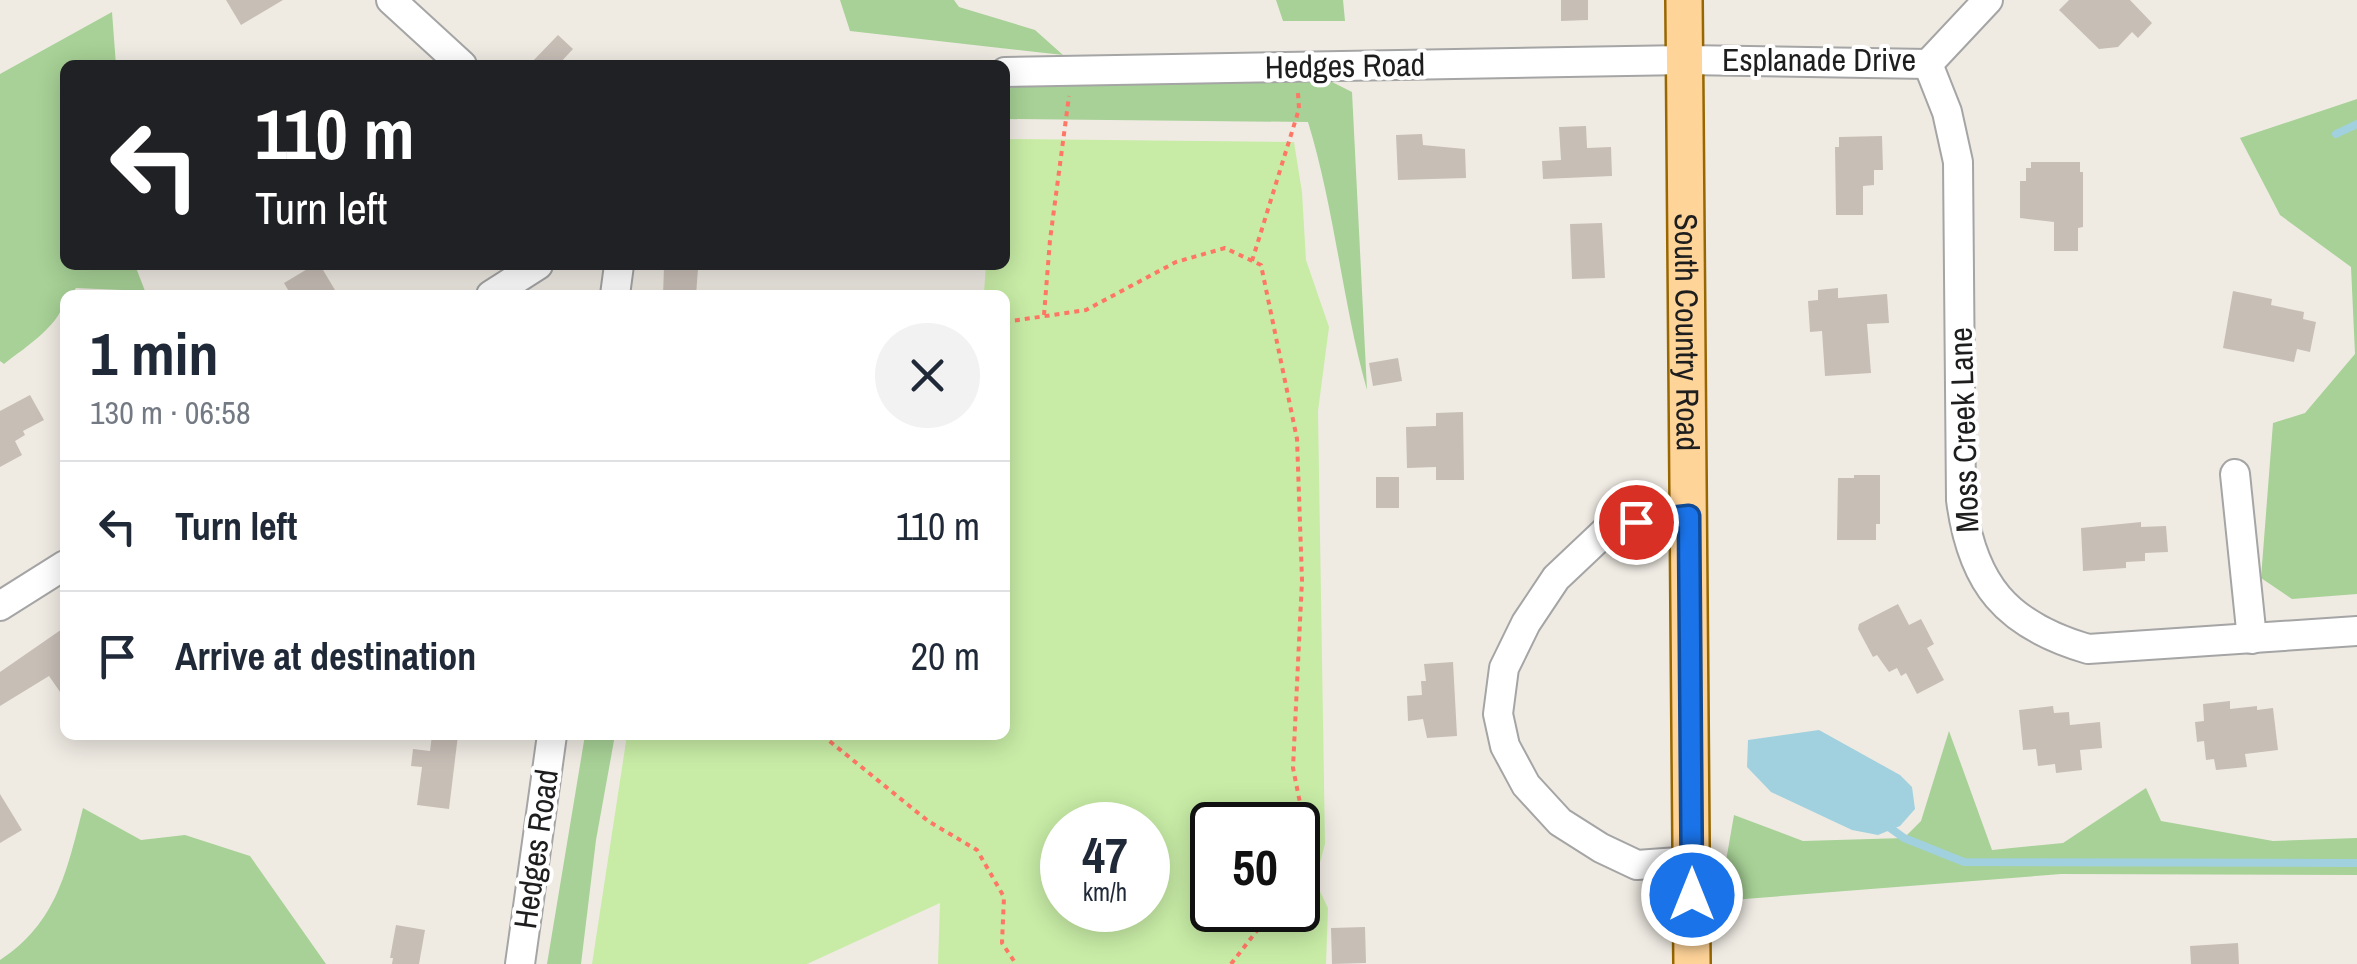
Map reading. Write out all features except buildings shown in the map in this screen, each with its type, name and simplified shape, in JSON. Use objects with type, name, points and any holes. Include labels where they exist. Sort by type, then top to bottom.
[{"type":"main road","name":"South Country Road","points":[[1684,0],[1692,964]]},
{"type":"street","points":[[392,0],[457,60]]},
{"type":"street","name":"Esplanade Drive","points":[[1685,60],[1928,64],[1988,0]]},
{"type":"street","name":"Hedges Road","points":[[1010,72],[1685,60]]},
{"type":"street","name":"Moss Creek Lane","points":[[1928,64],[1947,112],[1958,162],[1961,500],[1966,538],[1977,570],[2023,621],[2055,639],[2088,649],[2357,632]]},
{"type":"street","points":[[499,290],[530,270]]},
{"type":"street","points":[[2235,474],[2252,639]]},
{"type":"street","points":[[1689,516],[1610,527],[1556,578],[1504,668],[1498,714],[1505,746],[1526,785],[1560,822],[1601,848],[1638,864],[1692,861]]},
{"type":"street","points":[[0,606],[60,568]]},
{"type":"street","name":"Hedges Road","points":[[520,964],[551,740]]},
{"type":"path","points":[[1252,261],[1299,109],[1298,67]]},
{"type":"path","points":[[1044,316],[1072,71]]},
{"type":"path","points":[[1010,321],[1086,310],[1176,262],[1225,248],[1261,265],[1297,439],[1302,580],[1293,768],[1300,802]]},
{"type":"path","points":[[828,740],[928,822],[977,850],[1004,897],[1002,943],[1016,964]]},
{"type":"path","points":[[1231,964],[1255,932]]},
{"type":"green space","points":[[840,0],[954,0],[959,7],[1035,30],[1063,55],[850,31]]},
{"type":"green space","points":[[1276,0],[1343,0],[1345,21],[1283,21]]},
{"type":"green space","points":[[112,12],[116,60],[60,60],[60,270],[137,270],[145,290],[60,290],[58,316],[4,364],[0,361],[0,74]]},
{"type":"green space","points":[[1332,82],[1352,92],[1367,390],[1308,122],[1010,119],[1010,88],[1042,83]]},
{"type":"green space","points":[[2357,99],[2357,594],[2292,599],[2261,578],[2273,423],[2305,413],[2355,354],[2351,267],[2280,215],[2240,138]]},
{"type":"green space","points":[[1010,139],[1294,142],[1306,260],[1329,327],[1318,411],[1325,844],[1320,862],[1320,802],[1190,802],[1190,932],[1320,932],[1320,891],[1328,908],[1326,964],[938,964],[940,903],[807,964],[592,964],[626,740],[1010,740],[1010,290],[984,290],[986,270],[1010,270]]},
{"type":"green space","points":[[1949,731],[1992,850],[2063,843],[2146,788],[2161,821],[2273,841],[2357,838],[2357,875],[2061,874],[1719,901],[1734,815],[1803,841],[1904,838],[1921,821]]},
{"type":"green space","points":[[584,740],[614,740],[596,840],[581,964],[547,964]]},
{"type":"green space","points":[[83,808],[141,840],[185,835],[250,856],[326,964],[0,964],[47,912],[65,874]]},
{"type":"water","points":[[1819,730],[1900,775],[1912,787],[1915,809],[1900,826],[1878,835],[1852,830],[1771,792],[1747,767],[1748,740]]},
{"type":"waterway","points":[[2336,134],[2357,124]]},
{"type":"waterway","points":[[1886,825],[1904,838],[1964,862],[2357,863]]},
{"type":"route","points":[[1636,522],[1689,516],[1692,895]]}]
